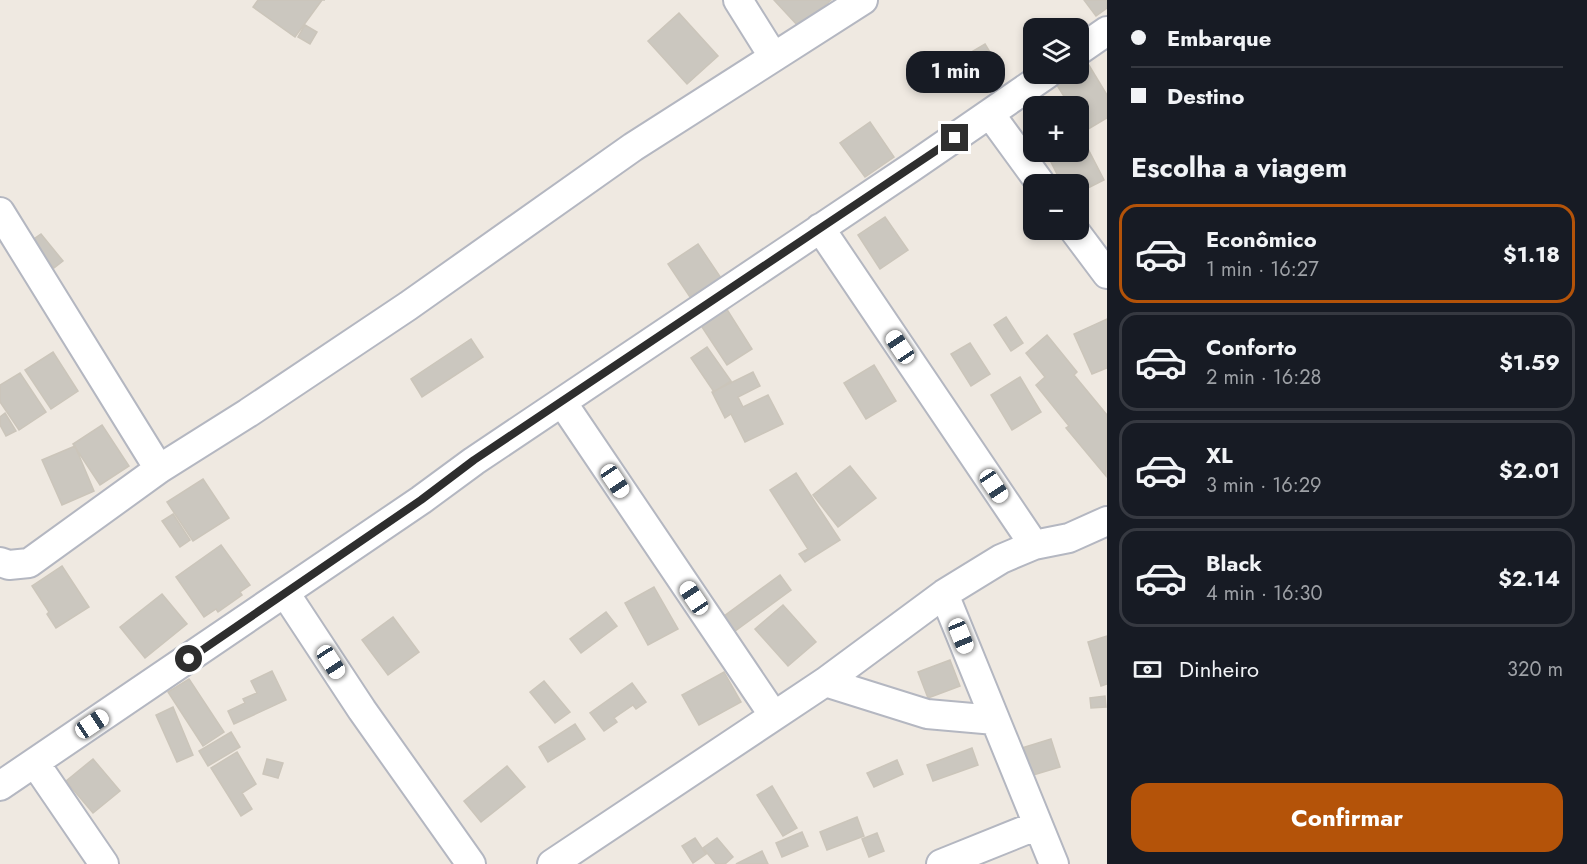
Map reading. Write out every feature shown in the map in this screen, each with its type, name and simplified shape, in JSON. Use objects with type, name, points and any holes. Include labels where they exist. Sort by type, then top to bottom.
[{"type":"street","points":[[738,0],[773,57]]},
{"type":"street","points":[[0,562],[9,565],[29,562],[159,469],[248,413],[408,306],[633,147],[863,0]]},
{"type":"street","points":[[1089,43],[1107,31]]},
{"type":"street","points":[[0,786],[421,500],[474,460],[1033,84]]},
{"type":"street","points":[[990,114],[1034,174]]},
{"type":"street","points":[[0,212],[159,469]]},
{"type":"street","points":[[820,228],[1034,545]]},
{"type":"street","points":[[1082,240],[1107,274]]},
{"type":"street","points":[[562,402],[774,716]]},
{"type":"street","points":[[552,864],[825,682],[944,594],[1001,559],[1034,545],[1069,538],[1107,521]]},
{"type":"street","points":[[285,593],[362,710],[471,864]]},
{"type":"street","points":[[944,594],[1054,864]]},
{"type":"street","points":[[825,682],[927,714],[995,720]]},
{"type":"street","points":[[34,763],[104,864]]},
{"type":"street","points":[[941,864],[1038,825]]},
{"type":"building","points":[[258,0],[322,0],[295,37],[253,7]]},
{"type":"building","points":[[774,0],[831,0],[799,27]]},
{"type":"building","points":[[1084,0],[1107,0],[1107,8],[1096,16]]},
{"type":"building","points":[[679,13],[718,56],[687,84],[648,41]]},
{"type":"building","points":[[305,25],[317,32],[310,44],[298,37]]},
{"type":"building","points":[[985,44],[999,67],[983,77],[968,54]]},
{"type":"building","points":[[1089,65],[1107,95],[1107,118],[1089,129],[1089,96],[1064,96],[1056,84],[1089,84]]},
{"type":"building","points":[[870,122],[894,157],[865,177],[840,143]]},
{"type":"building","points":[[1089,151],[1104,180],[1089,188],[1089,174],[1057,174],[1051,162],[1089,162]]},
{"type":"building","points":[[885,217],[908,250],[880,269],[858,235]]},
{"type":"building","points":[[41,234],[63,261],[54,268],[31,241]]},
{"type":"building","points":[[698,244],[721,278],[690,297],[668,264]]},
{"type":"building","points":[[726,308],[752,349],[727,365],[700,324]]},
{"type":"building","points":[[1006,317],[1023,343],[1011,351],[994,325]]},
{"type":"building","points":[[1107,319],[1107,368],[1092,374],[1074,334]]},
{"type":"building","points":[[1047,335],[1077,372],[1074,375],[1107,415],[1106,476],[1066,428],[1069,426],[1036,385],[1045,377],[1026,353]]},
{"type":"building","points":[[471,339],[483,357],[422,397],[411,379]]},
{"type":"building","points":[[970,343],[990,374],[971,386],[951,354]]},
{"type":"building","points":[[707,347],[731,381],[714,392],[691,358]]},
{"type":"building","points":[[53,352],[78,391],[51,409],[25,370]]},
{"type":"building","points":[[874,365],[896,401],[866,419],[844,383]]},
{"type":"building","points":[[753,372],[760,386],[738,397],[743,407],[768,395],[783,424],[745,442],[731,414],[725,418],[712,392]]},
{"type":"building","points":[[20,373],[46,412],[19,430],[0,402],[0,385]]},
{"type":"building","points":[[1020,377],[1041,412],[1012,430],[991,395]]},
{"type":"building","points":[[5,413],[16,431],[6,436],[0,425],[0,417]]},
{"type":"building","points":[[102,425],[129,466],[100,485],[73,444]]},
{"type":"building","points":[[75,446],[94,491],[62,505],[42,460]]},
{"type":"building","points":[[850,466],[876,498],[838,527],[813,495]]},
{"type":"building","points":[[796,473],[840,540],[805,562],[799,554],[808,549],[770,490]]},
{"type":"building","points":[[203,479],[229,518],[193,541],[167,502]]},
{"type":"building","points":[[173,514],[190,540],[180,547],[162,521]]},
{"type":"building","points":[[221,545],[250,585],[240,592],[242,595],[218,612],[216,609],[204,617],[176,577]]},
{"type":"building","points":[[62,566],[89,607],[56,628],[47,614],[49,612],[32,586]]},
{"type":"building","points":[[780,575],[791,590],[727,637],[716,622]]},
{"type":"building","points":[[654,587],[678,629],[648,645],[625,603]]},
{"type":"building","points":[[162,594],[187,624],[145,658],[120,627]]},
{"type":"building","points":[[783,605],[816,642],[788,666],[755,629]]},
{"type":"building","points":[[606,612],[617,626],[581,653],[570,639]]},
{"type":"building","points":[[393,617],[419,652],[388,675],[362,640]]},
{"type":"building","points":[[1107,636],[1107,684],[1101,686],[1088,642]]},
{"type":"building","points":[[950,660],[960,686],[928,698],[918,672]]},
{"type":"building","points":[[272,671],[286,700],[234,724],[228,711],[245,703],[243,699],[257,693],[251,681]]},
{"type":"building","points":[[724,672],[741,702],[699,725],[682,695]]},
{"type":"building","points":[[189,679],[224,732],[203,746],[168,692]]},
{"type":"building","points":[[544,681],[570,712],[555,723],[530,692]]},
{"type":"building","points":[[632,683],[646,702],[636,709],[633,705],[614,718],[617,722],[604,731],[590,713]]},
{"type":"building","points":[[1105,696],[1106,707],[1091,708],[1090,698]]},
{"type":"building","points":[[173,707],[193,755],[177,762],[156,715]]},
{"type":"building","points":[[575,724],[585,739],[548,762],[539,747]]},
{"type":"building","points":[[231,732],[240,747],[208,766],[199,751]]},
{"type":"building","points":[[1051,739],[1060,767],[1023,778],[1015,750]]},
{"type":"building","points":[[972,748],[978,765],[933,781],[927,765]]},
{"type":"building","points":[[237,752],[256,784],[242,793],[252,809],[241,816],[211,768]]},
{"type":"building","points":[[93,759],[120,791],[93,813],[66,781]]},
{"type":"building","points":[[267,759],[283,763],[278,778],[263,774]]},
{"type":"building","points":[[897,760],[903,774],[874,787],[867,773]]},
{"type":"building","points":[[507,766],[525,787],[481,822],[464,801]]},
{"type":"building","points":[[772,786],[797,828],[783,836],[757,795]]},
{"type":"building","points":[[857,817],[864,836],[827,850],[820,832]]},
{"type":"building","points":[[802,832],[808,846],[782,857],[776,843]]},
{"type":"building","points":[[877,833],[884,851],[869,857],[862,839]]},
{"type":"building","points":[[695,838],[706,854],[693,863],[682,846]]},
{"type":"building","points":[[717,838],[733,857],[725,864],[716,864],[703,848]]},
{"type":"building","points":[[762,851],[768,864],[736,864]]},
{"type":"route","points":[[189,659],[421,500],[474,460],[955,138]]}]
